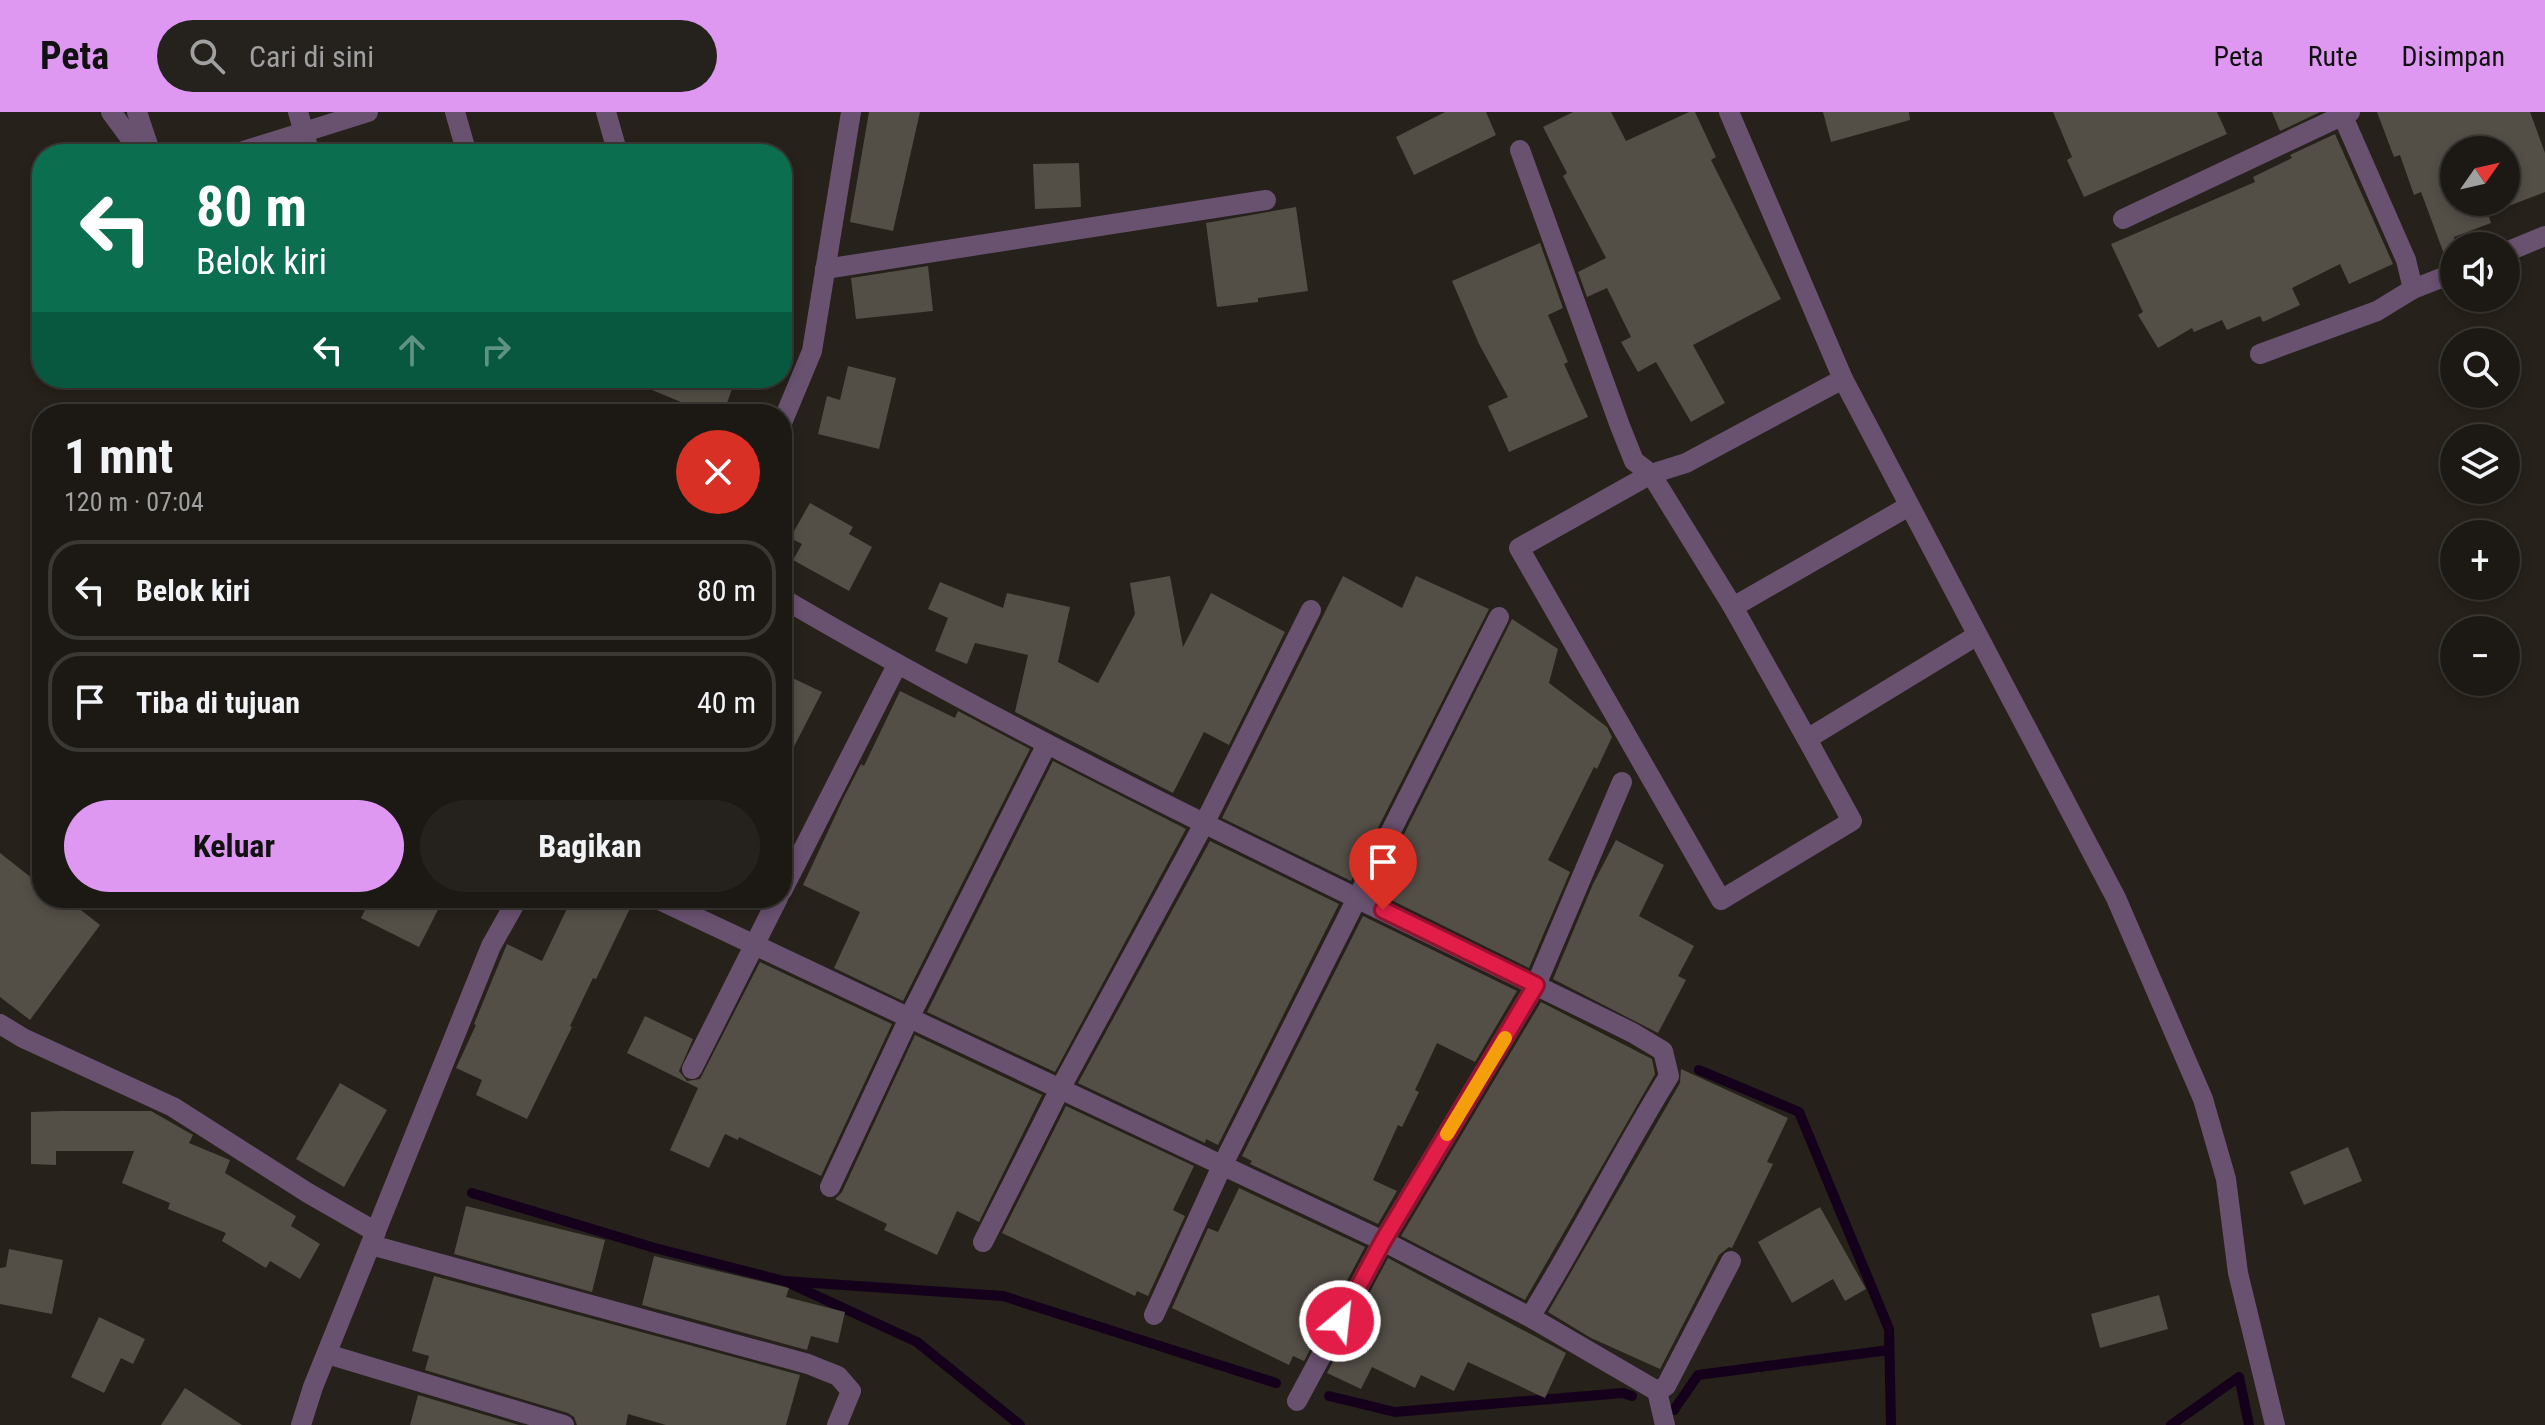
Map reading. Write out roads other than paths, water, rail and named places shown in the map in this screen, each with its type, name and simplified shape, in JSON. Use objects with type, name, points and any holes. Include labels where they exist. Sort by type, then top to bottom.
[{"type":"street","points":[[111,112],[135,144]]},
{"type":"street","points":[[137,112],[148,144]]},
{"type":"street","points":[[255,144],[301,122],[368,112]]},
{"type":"street","points":[[455,112],[464,144]]},
{"type":"street","points":[[606,112],[615,144]]},
{"type":"street","points":[[790,404],[812,351],[851,112]]},
{"type":"street","points":[[1729,112],[1843,379],[2116,898],[2203,1099],[2226,1179],[2238,1273],[2275,1425]]},
{"type":"street","points":[[2123,219],[2345,113],[2406,260],[2413,289]]},
{"type":"street","points":[[301,122],[307,144]]},
{"type":"street","points":[[1520,150],[1634,461],[1651,474],[1733,607],[1852,821],[1721,900],[1519,548],[1651,474],[1686,463],[1843,379]]},
{"type":"street","points":[[825,269],[1266,200]]},
{"type":"street","points":[[2520,246],[2545,236]]},
{"type":"street","points":[[2260,354],[2377,311],[2413,289],[2440,278]]},
{"type":"street","points":[[1733,607],[1909,506]]},
{"type":"street","points":[[792,604],[897,665],[1047,744],[1633,1033],[1663,1051],[1669,1076],[1628,1142],[1567,1258],[1530,1317]]},
{"type":"street","points":[[983,1242],[1060,1089],[1205,822],[1311,610]]},
{"type":"street","points":[[1154,1315],[1222,1166],[1499,617]]},
{"type":"street","points":[[1807,739],[1976,636]]},
{"type":"street","points":[[792,871],[897,665]]},
{"type":"street","points":[[830,1187],[909,1018],[1047,744]]},
{"type":"street","points":[[1297,1401],[1383,1241],[1536,985],[1622,782]]},
{"type":"street","points":[[301,1425],[491,946],[512,908]]},
{"type":"street","points":[[676,908],[1383,1241],[1530,1317],[1657,1391],[1665,1425]]},
{"type":"street","points":[[692,1069],[773,908]]},
{"type":"street","points":[[0,1024],[23,1038],[173,1107],[373,1238],[808,1364],[838,1376],[851,1391],[837,1425]]},
{"type":"street","points":[[1657,1391],[1666,1386],[1731,1261]]},
{"type":"street","points":[[327,1354],[564,1425]]},
{"type":"waterway","points":[[1699,1070],[1799,1112],[1889,1329],[1891,1425]]},
{"type":"waterway","points":[[472,1193],[655,1248],[784,1281],[1003,1296],[1276,1383]]},
{"type":"waterway","points":[[789,1283],[917,1342],[1020,1425]]},
{"type":"waterway","points":[[1674,1410],[1698,1375],[1889,1350]]},
{"type":"waterway","points":[[2171,1425],[2239,1377],[2249,1425]]},
{"type":"waterway","points":[[1329,1396],[1395,1412],[1623,1393],[1632,1396]]}]
